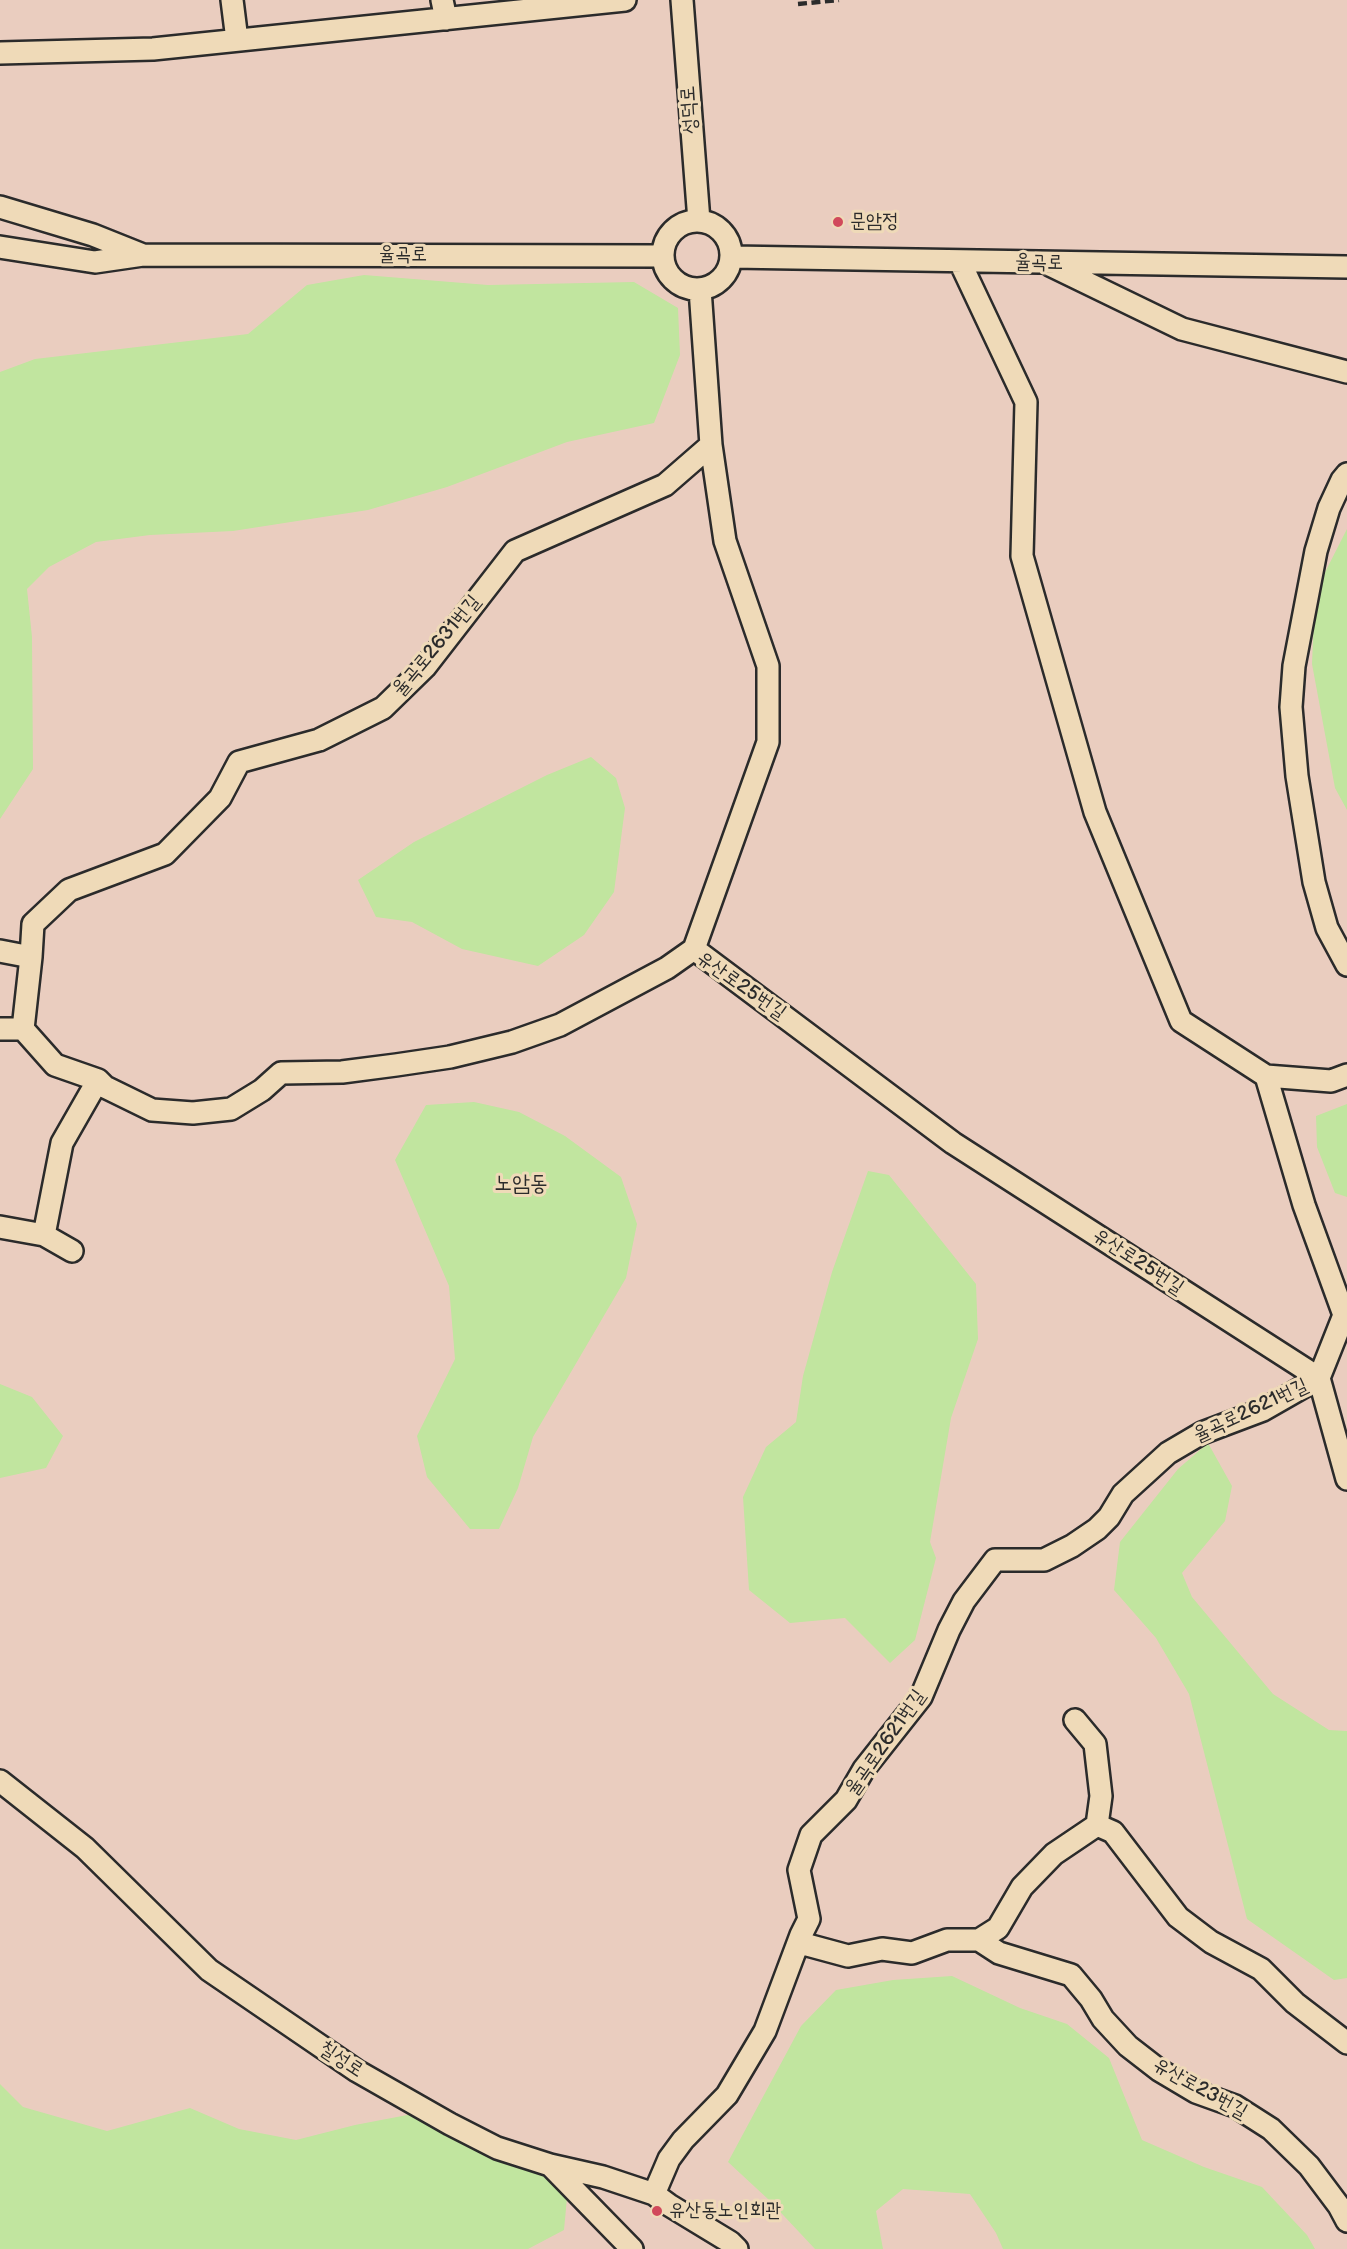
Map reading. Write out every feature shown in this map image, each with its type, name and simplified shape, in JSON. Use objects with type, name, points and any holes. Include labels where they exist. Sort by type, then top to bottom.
[{"type":"street","points":[[232,0],[237,40]]},
{"type":"street","points":[[0,53],[153,49],[237,40],[444,9],[625,0]]},
{"type":"street","name":"성덕로","points":[[682,0],[699,221]]},
{"type":"street","points":[[0,207],[93,235],[143,255]]},
{"type":"street","points":[[699,221],[719,228],[731,246],[732,257],[723,278],[714,285],[700,289],[680,285],[671,277],[665,267],[663,256],[664,244],[669,235],[687,222],[699,221]]},
{"type":"street","points":[[0,247],[95,262],[143,255]]},
{"type":"street","name":"율곡로","points":[[143,255],[663,256]]},
{"type":"street","name":"율곡로","points":[[732,257],[1347,267]]},
{"type":"street","points":[[960,262],[1026,402],[1022,556],[1095,812],[1181,1021],[1266,1076],[1331,1081],[1347,1075]]},
{"type":"street","points":[[1044,263],[1182,329],[1347,372]]},
{"type":"street","points":[[694,949],[768,742],[768,666],[725,541],[711,445],[700,289]]},
{"type":"street","name":"율곡로2631번길","points":[[22,1029],[32,957],[33,924],[69,890],[165,854],[220,798],[239,762],[319,740],[385,706],[425,667],[515,551],[665,485],[711,445]]},
{"type":"street","points":[[1347,474],[1329,508],[1316,551],[1294,666],[1291,707],[1297,776],[1314,882],[1328,928],[1347,965]]},
{"type":"street","name":"유산로25번길","points":[[98,1080],[105,1087],[152,1110],[193,1113],[231,1109],[262,1090],[281,1073],[342,1072],[450,1057],[560,1025],[667,968],[694,949],[952,1143],[1319,1378]]},
{"type":"street","points":[[0,951],[32,957]]},
{"type":"street","points":[[0,1029],[22,1029],[55,1065],[98,1080],[62,1143],[44,1235]]},
{"type":"street","points":[[1266,1076],[1304,1205],[1344,1315],[1319,1378],[1347,1479]]},
{"type":"street","points":[[0,1227],[44,1235],[72,1251]]},
{"type":"street","name":"율곡로2621번길","points":[[654,2194],[669,2159],[683,2140],[727,2095],[765,2031],[800,1943],[801,1935],[810,1919],[799,1870],[811,1835],[846,1800],[864,1769],[921,1697],[949,1630],[964,1601],[995,1560],[1044,1560],[1072,1546],[1097,1529],[1109,1517],[1124,1494],[1167,1453],[1202,1433],[1263,1410],[1319,1378]]},
{"type":"street","points":[[979,1940],[998,1928],[1022,1887],[1054,1854],[1097,1825],[1101,1796],[1095,1744],[1075,1720]]},
{"type":"street","name":"칠성로","points":[[0,1781],[85,1848],[209,1970],[357,2071],[497,2148],[550,2165],[603,2177],[654,2194],[730,2242],[737,2249]]},
{"type":"street","points":[[1097,1825],[1113,1832],[1178,1917],[1211,1942],[1261,1968],[1294,2003],[1347,2043]]},
{"type":"street","name":"유산로23번길","points":[[800,1943],[848,1956],[882,1949],[912,1953],[947,1940],[979,1940],[999,1953],[1071,1975],[1091,1999],[1103,2019],[1128,2046],[1160,2070],[1196,2092],[1234,2106],[1271,2130],[1309,2166],[1339,2206],[1347,2221]]},
{"type":"street","points":[[550,2165],[633,2249]]},
{"type":"green space","points":[[364,275],[488,285],[634,282],[678,308],[680,355],[654,423],[567,442],[447,487],[368,510],[233,531],[150,535],[96,542],[49,567],[27,589],[32,637],[33,769],[0,819],[0,372],[35,359],[248,334],[307,285]]},
{"type":"green space","points":[[1347,529],[1347,810],[1335,788],[1312,664],[1315,592]]},
{"type":"green space","points":[[591,757],[616,778],[625,808],[614,892],[584,935],[538,966],[462,949],[412,922],[376,917],[358,880],[414,842],[547,775]]},
{"type":"green space","points":[[474,1102],[519,1112],[565,1136],[621,1177],[637,1224],[626,1278],[533,1437],[518,1488],[499,1529],[470,1529],[427,1477],[417,1436],[455,1359],[449,1286],[395,1160],[426,1105]]},
{"type":"green space","points":[[1347,1104],[1347,1197],[1335,1193],[1317,1147],[1316,1116]]},
{"type":"green space","points":[[868,1171],[889,1175],[976,1284],[978,1339],[951,1418],[930,1542],[936,1558],[915,1640],[890,1663],[845,1618],[790,1623],[749,1590],[743,1497],[766,1447],[796,1422],[803,1376],[832,1272]]},
{"type":"green space","points":[[0,1384],[32,1397],[63,1436],[46,1468],[0,1478]]},
{"type":"green space","points":[[1208,1443],[1232,1486],[1225,1521],[1182,1573],[1192,1597],[1273,1694],[1329,1730],[1347,1731],[1347,1978],[1334,1980],[1247,1919],[1189,1694],[1156,1638],[1114,1590],[1120,1542],[1178,1469]]},
{"type":"green space","points":[[952,1976],[1020,2008],[1067,2024],[1109,2058],[1142,2140],[1204,2167],[1262,2187],[1307,2235],[1315,2249],[1003,2249],[996,2233],[970,2194],[903,2189],[876,2211],[883,2249],[815,2249],[769,2200],[728,2162],[801,2026],[836,1990],[893,1980]]},
{"type":"green space","points":[[0,2084],[23,2107],[107,2131],[190,2108],[239,2129],[296,2140],[355,2125],[423,2112],[549,2168],[568,2187],[564,2230],[528,2249],[0,2249]]},
{"type":"railway","points":[[798,4],[839,0]]},
{"type":"place","name":"문암정","points":[[838,222]]},
{"type":"place","name":"유산동노인회관","points":[[657,2211]]},
{"type":"district","name":"노암동","points":[[521,1184]]}]
